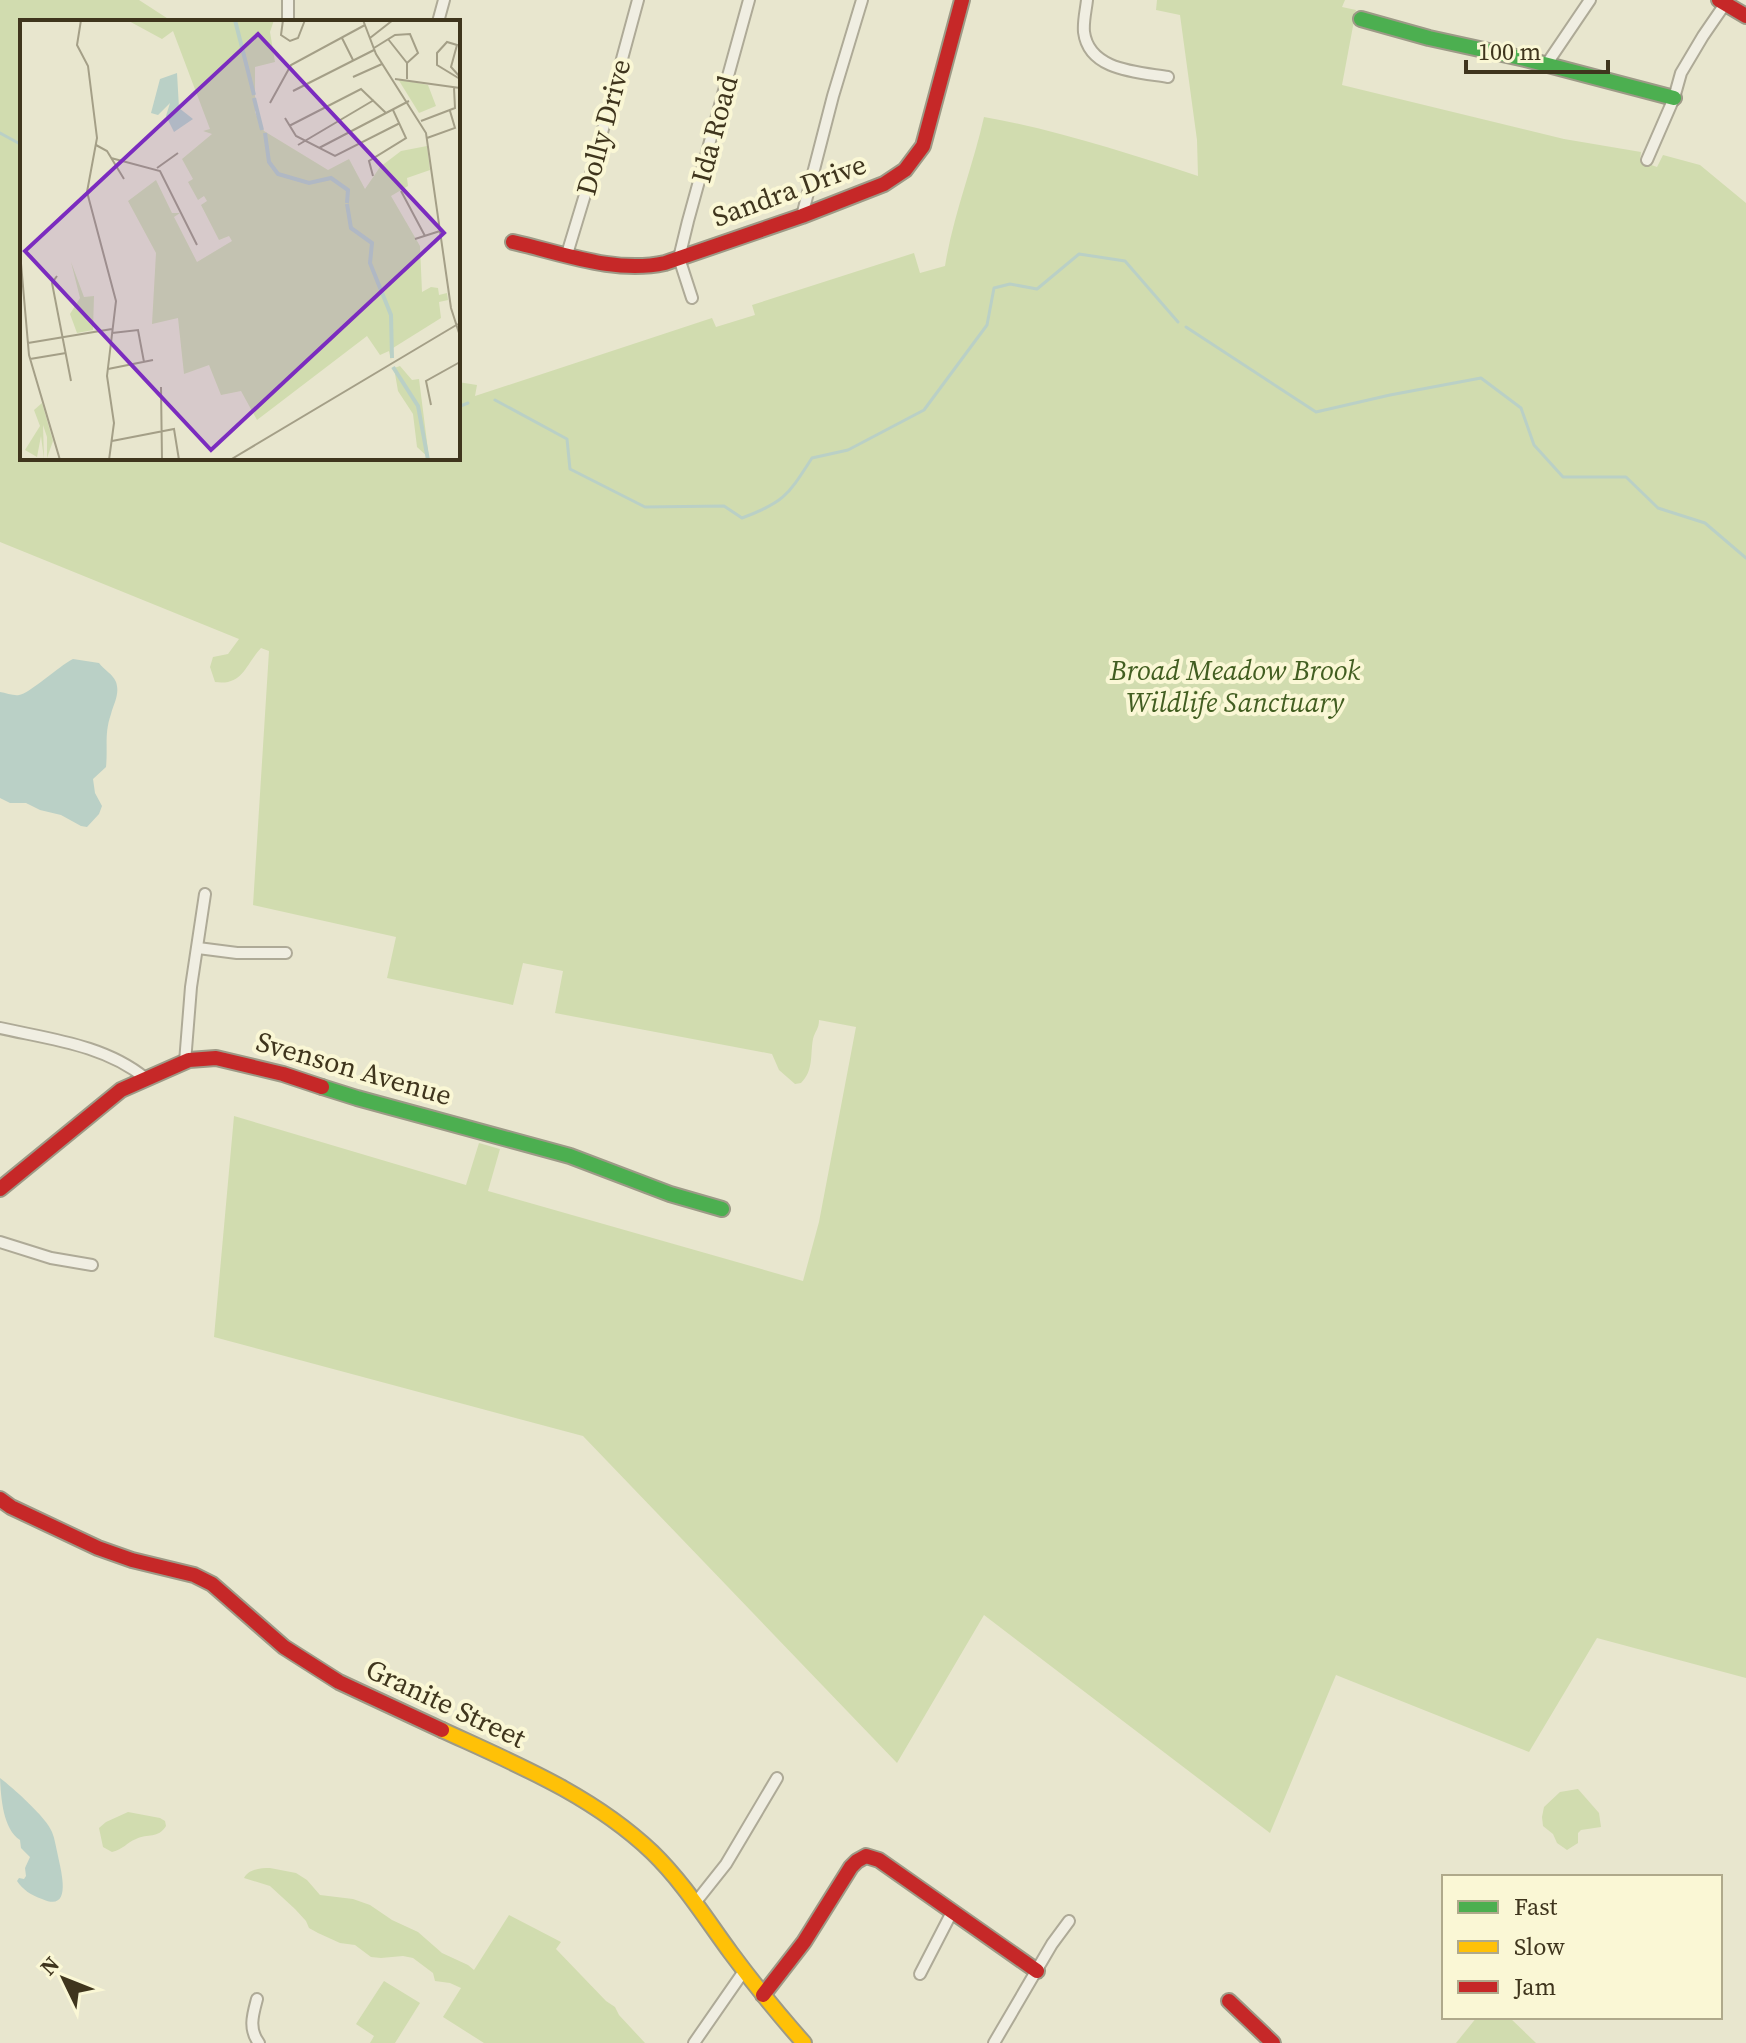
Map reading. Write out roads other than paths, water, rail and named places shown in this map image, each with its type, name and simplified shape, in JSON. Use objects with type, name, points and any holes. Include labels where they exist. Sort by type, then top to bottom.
[{"type":"street","points":[[288,0],[288,20]]},
{"type":"street","points":[[439,20],[444,0]]},
{"type":"street","name":"Dolly Drive","points":[[567,254],[638,0]]},
{"type":"street","name":"Ida Road","points":[[679,258],[749,0]]},
{"type":"street","points":[[802,216],[862,0]]},
{"type":"street","name":"Sandra Drive","points":[[513,242],[629,267],[646,267],[802,216],[899,176],[923,146],[962,0]]},
{"type":"street","points":[[1087,0],[1084,33],[1097,57],[1118,68],[1168,77]]},
{"type":"street","points":[[1546,65],[1590,0]]},
{"type":"street","points":[[1647,160],[1674,98],[1681,73],[1722,2],[1746,16]]},
{"type":"street","points":[[1361,19],[1674,98]]},
{"type":"street","points":[[679,258],[692,298]]},
{"type":"street","points":[[185,1062],[191,987],[205,894]]},
{"type":"street","points":[[198,948],[237,953],[286,953]]},
{"type":"street","points":[[0,1028],[96,1050],[129,1065],[145,1078]]},
{"type":"street","name":"Svenson Avenue","points":[[0,1189],[121,1090],[185,1062],[216,1058],[570,1156],[670,1194],[722,1209]]},
{"type":"street","points":[[0,1242],[51,1258],[92,1265]]},
{"type":"street","name":"Granite Street","points":[[0,1499],[98,1548],[194,1575],[212,1584],[284,1647],[339,1682],[554,1782],[586,1801],[656,1856],[804,2043]]},
{"type":"street","points":[[695,1903],[726,1864],[777,1778]]},
{"type":"street","points":[[763,1995],[780,1977],[846,1875],[861,1858],[870,1855],[1037,1971]]},
{"type":"street","points":[[920,1974],[952,1912]]},
{"type":"street","points":[[994,2043],[1052,1944],[1069,1921]]},
{"type":"street","points":[[694,2043],[744,1971]]},
{"type":"street","points":[[257,1999],[251,2022],[259,2043]]},
{"type":"street","points":[[1229,2001],[1273,2043]]},
{"type":"waterway","points":[[0,133],[20,144]]},
{"type":"waterway","points":[[495,400],[567,439],[570,469],[645,507],[724,506],[742,518],[777,502],[797,481],[812,458],[848,450],[924,410],[987,325],[994,288],[1010,284],[1037,289],[1079,254],[1125,261],[1178,322]]},
{"type":"waterway","points":[[1186,327],[1316,412],[1481,378],[1521,408],[1534,445],[1563,477],[1626,477],[1658,508],[1705,523],[1746,558]]},
{"type":"waterway","points":[[460,406],[468,403]]},
{"type":"park label","name":"Broad Meadow Brook Wildlife Sanctuary","points":[[1235,686]]}]
